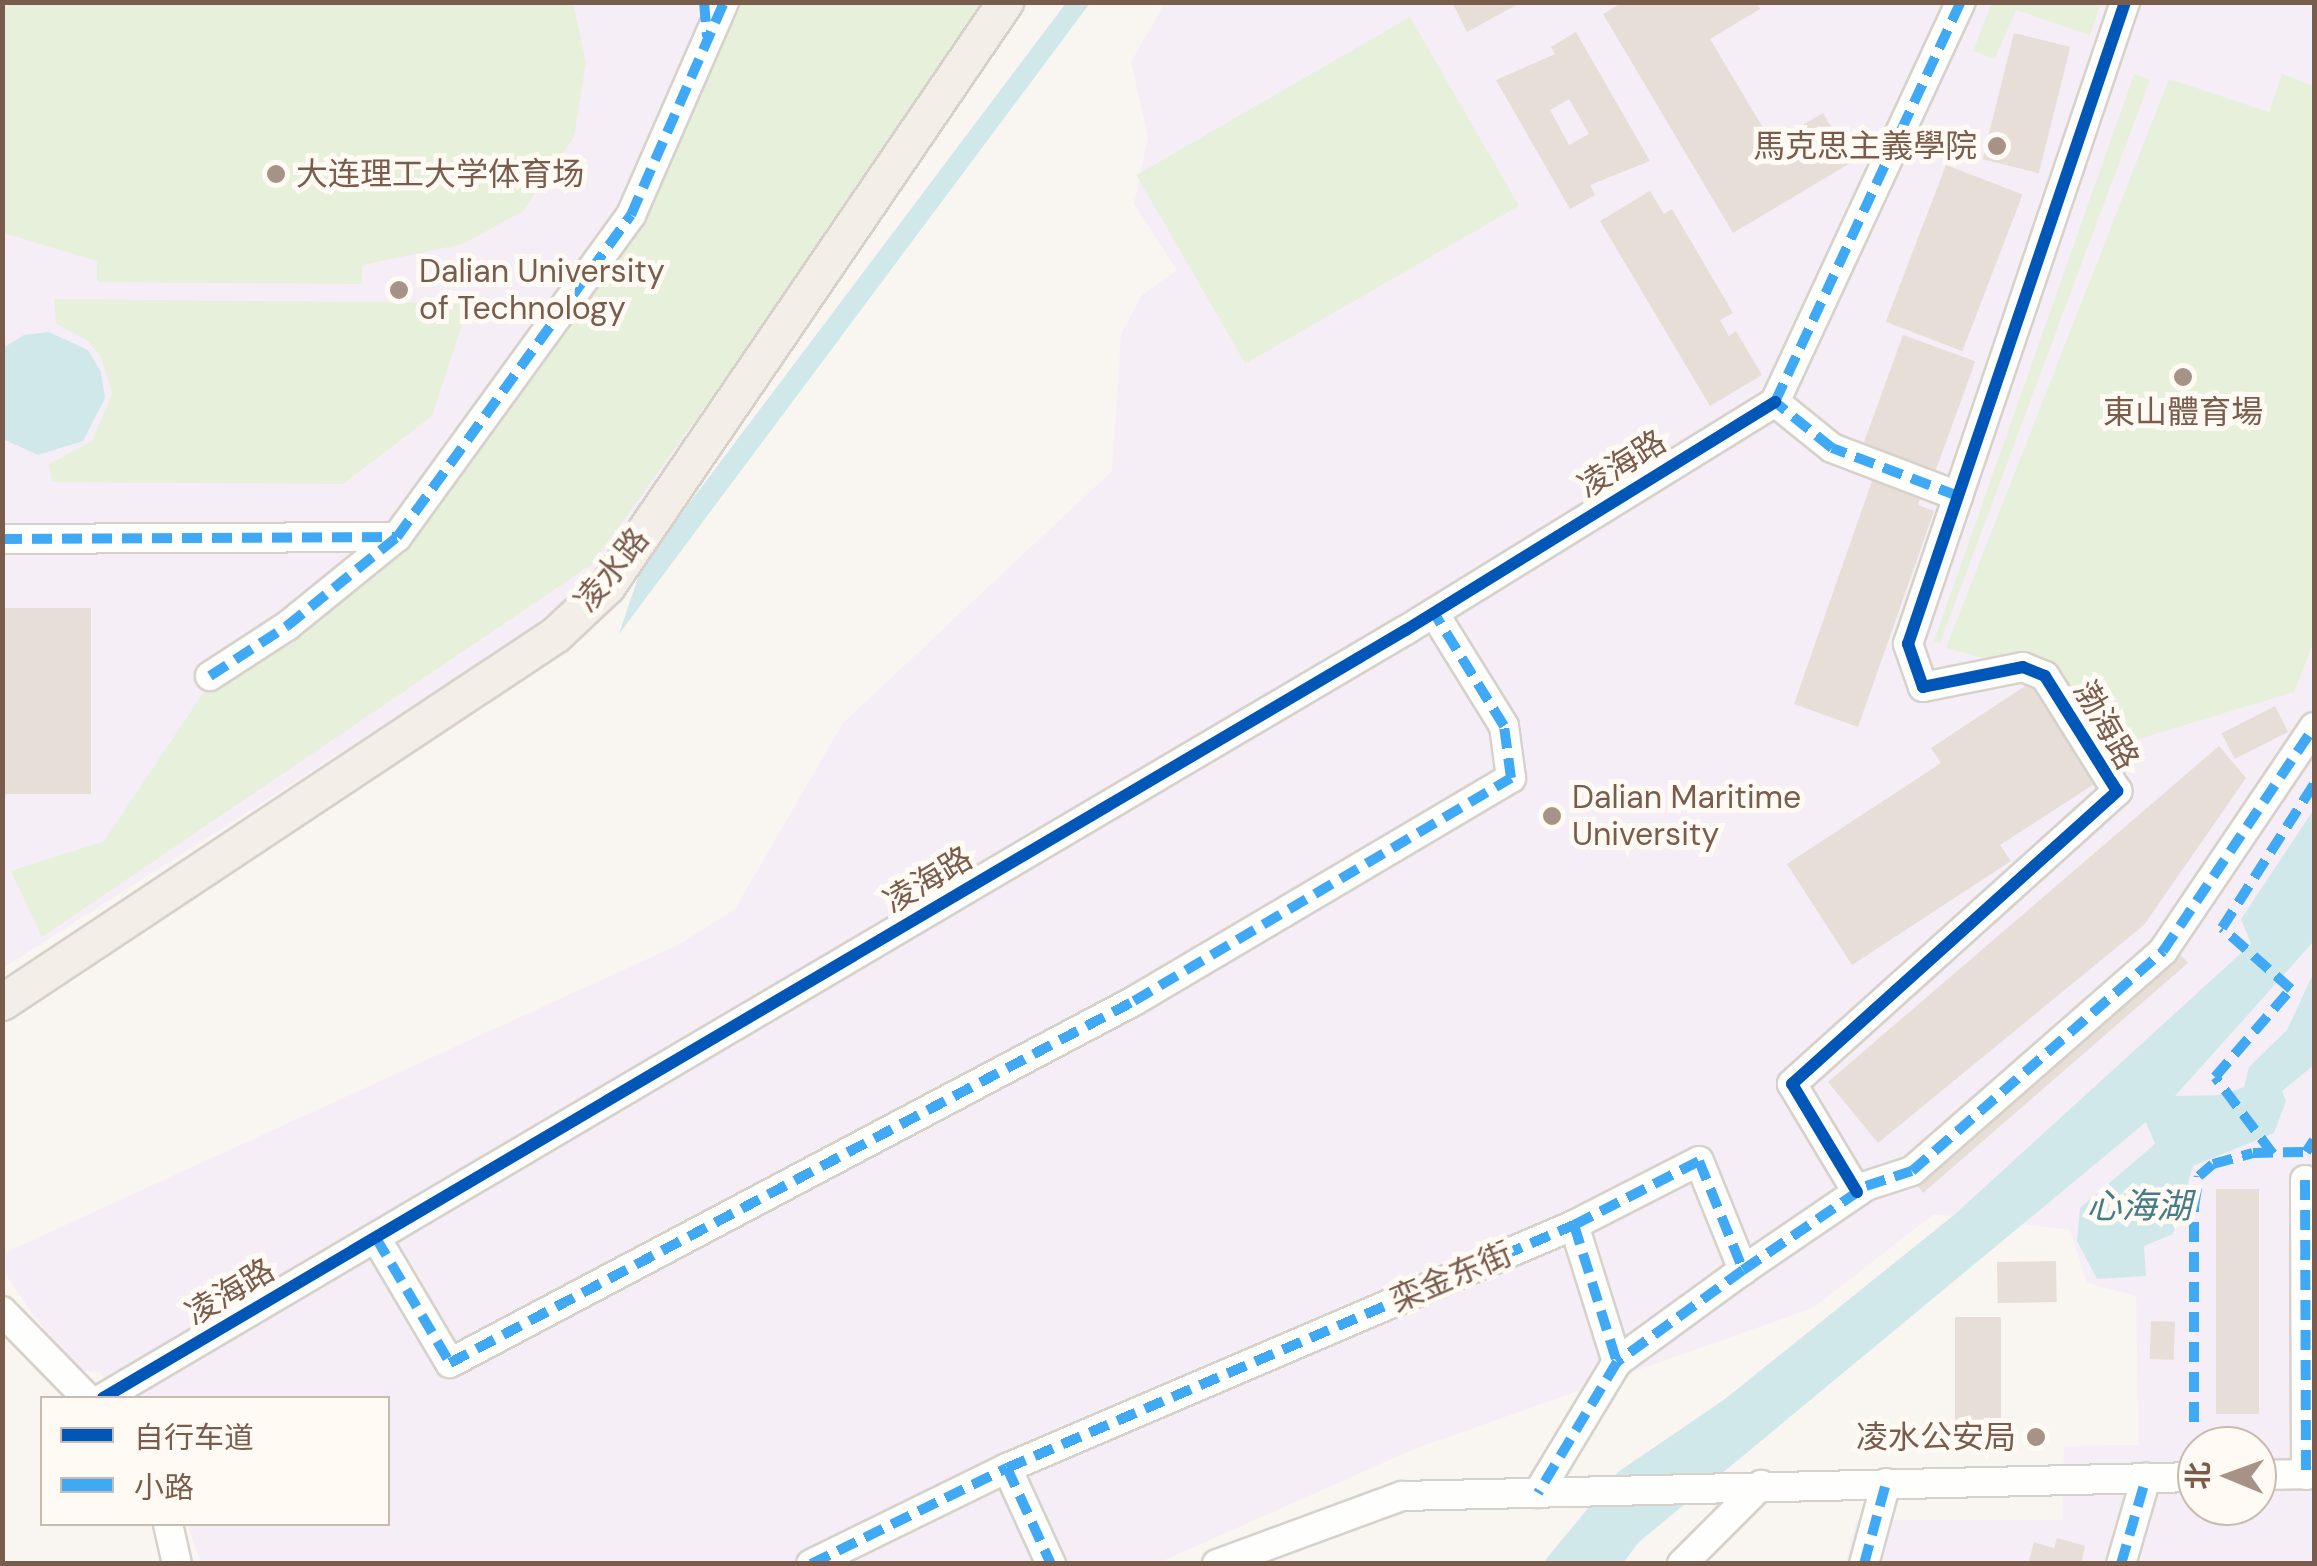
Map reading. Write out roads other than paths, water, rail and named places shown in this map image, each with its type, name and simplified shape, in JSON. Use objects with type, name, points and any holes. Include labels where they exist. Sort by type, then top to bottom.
[{"type":"main road","name":"凌水路","points":[[2,1002],[556,634],[607,586],[1005,2]]},
{"type":"street","points":[[704,2],[708,43]]},
{"type":"street","points":[[210,676],[287,626],[397,538],[631,215],[724,2]]},
{"type":"street","points":[[1958,496],[1832,448],[1775,402],[1962,2]]},
{"type":"street","name":"渤海路","points":[[1857,1192],[1792,1084],[2117,791],[2045,676],[2023,667],[1923,687],[1908,644],[2124,2]]},
{"type":"street","name":"凌海路","points":[[106,1396],[1434,613],[1775,402]]},
{"type":"street","points":[[2,539],[397,538]]},
{"type":"street","points":[[376,1238],[450,1363],[1134,1001],[1511,778],[1504,726],[1434,613]]},
{"type":"street","points":[[1550,1493],[1617,1362],[1857,1192],[1912,1171],[2163,952],[2314,728]]},
{"type":"street","name":"栾金东街","points":[[811,1564],[1006,1468],[1574,1225],[1700,1160],[1743,1270]]},
{"type":"street","points":[[2277,1475],[2310,1474],[2304,1180]]},
{"type":"street","points":[[1574,1225],[1617,1362]]},
{"type":"street","points":[[2,1312],[85,1396]]},
{"type":"street","points":[[1006,1468],[1051,1564]]},
{"type":"street","points":[[1217,1564],[1402,1496],[2177,1477]]},
{"type":"street","points":[[2121,1564],[2146,1478]]},
{"type":"street","points":[[1864,1564],[1886,1482]]},
{"type":"street","points":[[1682,1564],[1752,1485]]},
{"type":"street","points":[[168,1526],[177,1564]]},
{"type":"water","points":[[1066,3],[1090,3],[619,634],[642,566]]},
{"type":"water","points":[[49,332],[88,350],[101,372],[105,398],[83,441],[38,455],[3,439],[3,348],[24,335]]},
{"type":"water","name":"心海湖","points":[[2314,809],[2314,941],[2175,1096],[2221,1095],[2244,1087],[2249,1067],[2287,1030],[2314,972],[2314,1065],[2282,1091],[2286,1101],[2274,1133],[2193,1166],[2173,1234],[2144,1246],[2146,1276],[2097,1279],[2077,1241],[2080,1208],[2155,1144],[2146,1122],[1639,1542],[1623,1563],[1542,1564],[1618,1472],[1725,1399],[1954,1215],[2251,944],[2241,919]]},
{"type":"place","name":"馬克思主義學院","points":[[1997,146]]},
{"type":"place","name":"大连理工大学体育场","points":[[276,174]]},
{"type":"place","name":"Dalian University of Technology","points":[[399,290]]},
{"type":"place","name":"東山體育場","points":[[2183,377]]},
{"type":"place","name":"Dalian Maritime University","points":[[1552,816]]},
{"type":"place","name":"凌水公安局","points":[[2036,1437]]}]
